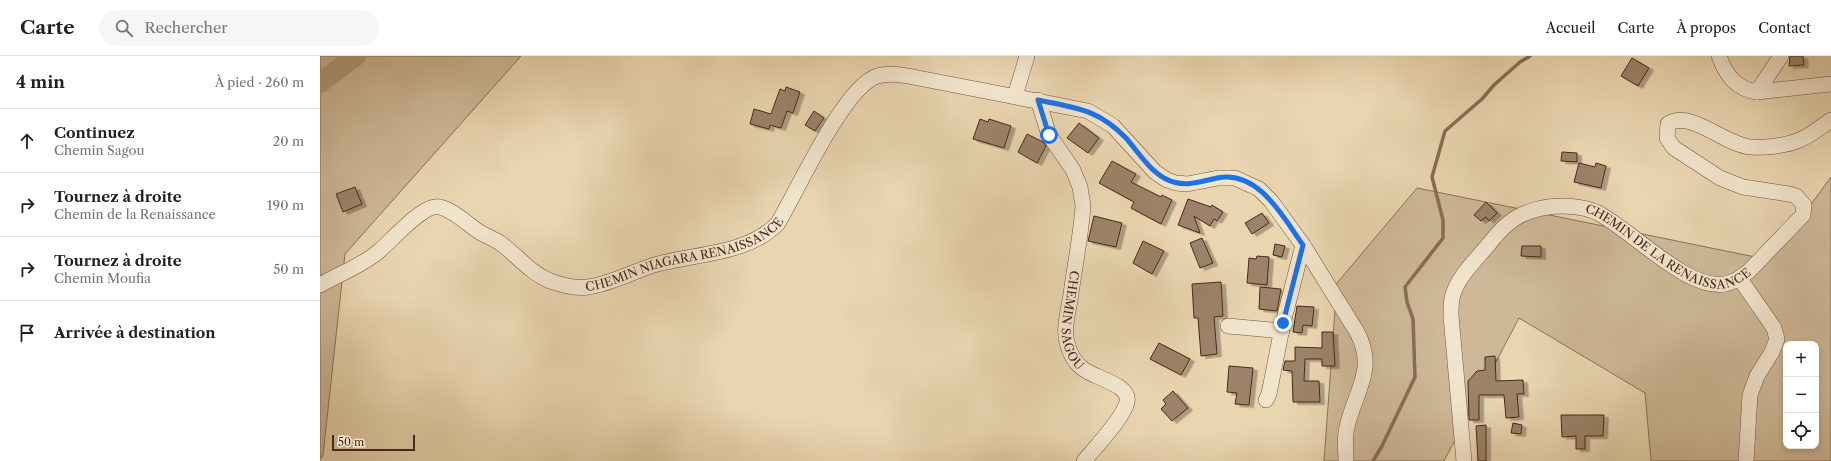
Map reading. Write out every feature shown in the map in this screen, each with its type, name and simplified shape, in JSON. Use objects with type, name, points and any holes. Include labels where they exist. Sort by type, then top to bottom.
[{"type":"street","points":[[1027,56],[1015,96],[1088,111],[1096,115],[1113,126],[1155,172],[1167,180],[1187,184],[1226,177],[1235,178],[1253,185],[1265,194],[1271,201],[1303,245],[1358,332],[1365,353],[1364,376],[1346,429],[1346,461]]},
{"type":"street","points":[[1719,56],[1731,79],[1748,90],[1757,92],[1831,84]]},
{"type":"street","points":[[1757,92],[1780,56]]},
{"type":"street","name":"CHEMIN NIAGARA RENAISSANCE","points":[[320,285],[364,262],[378,252],[420,214],[427,210],[439,207],[449,211],[475,229],[500,243],[525,264],[548,280],[574,288],[598,286],[651,266],[729,249],[754,241],[772,230],[784,214],[841,111],[866,82],[877,76],[894,74],[908,76],[1015,96]]},
{"type":"street","name":"CHEMIN SAGOU","points":[[1038,100],[1049,135],[1073,170],[1080,187],[1083,206],[1067,320],[1067,342],[1070,351],[1081,368],[1118,386],[1124,390],[1127,397],[1127,402],[1119,417],[1084,461]]},
{"type":"street","name":"CHEMIN DE LA RENAISSANCE","points":[[1464,461],[1451,316],[1452,299],[1460,279],[1496,234],[1515,217],[1532,209],[1552,206],[1569,206],[1594,211],[1615,223],[1675,268],[1697,280],[1711,284],[1725,284],[1740,279],[1793,227],[1803,215],[1804,205],[1796,196],[1743,187],[1720,178],[1674,148],[1667,138],[1668,124],[1678,120],[1692,122],[1726,139],[1751,147],[1780,145],[1797,141],[1831,120]]},
{"type":"street","points":[[1266,400],[1269,394],[1282,327],[1303,245]]},
{"type":"street","points":[[1740,279],[1774,328],[1777,339],[1772,352],[1757,376],[1750,395],[1746,461]]},
{"type":"street","points":[[1243,317],[1282,327]]},
{"type":"street","points":[[1228,326],[1282,327]]},
{"type":"shaded area","points":[[320,56],[521,56],[345,254],[323,455],[320,460]]},
{"type":"shaded area","points":[[1831,177],[1831,461],[1651,461],[1645,393],[1519,318],[1444,461],[1324,461],[1337,283],[1417,188],[1770,260]]},
{"type":"building","points":[[1790,56],[1803,56],[1804,65],[1789,66]]},
{"type":"building","points":[[1632,58],[1649,68],[1638,86],[1621,76]]},
{"type":"building","points":[[786,87],[800,92],[793,113],[787,111],[781,128],[770,125],[769,129],[750,124],[754,109],[771,114],[780,89],[785,91]]},
{"type":"building","points":[[814,111],[824,118],[815,131],[805,125]]},
{"type":"building","points":[[980,119],[988,122],[989,119],[1011,126],[1004,148],[973,139]]},
{"type":"building","points":[[1079,123],[1099,138],[1088,153],[1067,138]]},
{"type":"building","points":[[1027,134],[1043,142],[1046,146],[1037,163],[1018,152]]},
{"type":"building","points":[[1562,152],[1577,153],[1577,162],[1561,161]]},
{"type":"building","points":[[1112,161],[1136,174],[1131,182],[1161,197],[1162,195],[1172,200],[1161,224],[1131,208],[1134,202],[1099,183]]},
{"type":"building","points":[[1579,163],[1595,167],[1596,163],[1606,166],[1601,188],[1574,182]]},
{"type":"building","points":[[355,187],[362,204],[343,212],[336,194]]},
{"type":"building","points":[[1188,199],[1211,207],[1212,205],[1223,212],[1217,221],[1214,219],[1210,226],[1194,216],[1200,233],[1178,225]]},
{"type":"building","points":[[1486,202],[1497,213],[1489,221],[1486,217],[1481,221],[1474,215]]},
{"type":"building","points":[[1262,213],[1269,223],[1252,234],[1245,223]]},
{"type":"building","points":[[1094,216],[1122,223],[1116,247],[1088,241]]},
{"type":"building","points":[[1202,238],[1213,263],[1200,268],[1190,243]]},
{"type":"building","points":[[1143,241],[1164,251],[1152,274],[1133,263]]},
{"type":"building","points":[[1275,244],[1285,246],[1282,257],[1273,255]]},
{"type":"building","points":[[1522,246],[1541,246],[1541,257],[1521,256]]},
{"type":"building","points":[[1257,256],[1269,257],[1267,285],[1247,283],[1249,258],[1256,259]]},
{"type":"building","points":[[1221,282],[1223,316],[1214,317],[1217,354],[1201,356],[1198,318],[1194,318],[1192,284]]},
{"type":"building","points":[[1260,287],[1281,289],[1277,311],[1259,309]]},
{"type":"building","points":[[1297,306],[1314,307],[1312,326],[1303,325],[1302,333],[1293,332]]},
{"type":"building","points":[[1322,332],[1333,332],[1335,366],[1322,366],[1322,359],[1305,359],[1304,381],[1319,381],[1320,402],[1293,402],[1292,371],[1283,370],[1285,361],[1295,361],[1295,347],[1322,348]]},
{"type":"building","points":[[1159,343],[1190,359],[1181,375],[1150,359]]},
{"type":"building","points":[[1495,356],[1496,381],[1523,380],[1524,394],[1517,394],[1519,417],[1506,418],[1504,395],[1479,395],[1479,420],[1469,420],[1468,381],[1477,371],[1485,370],[1485,357]]},
{"type":"building","points":[[1229,366],[1253,368],[1249,405],[1235,404],[1237,393],[1227,392]]},
{"type":"building","points":[[1173,391],[1188,408],[1172,421],[1161,409],[1166,404],[1163,400]]},
{"type":"building","points":[[1561,415],[1604,415],[1603,436],[1585,436],[1585,449],[1576,449],[1576,436],[1562,437]]},
{"type":"building","points":[[1513,423],[1522,425],[1521,434],[1511,433]]},
{"type":"building","points":[[1486,425],[1486,461],[1478,461],[1476,426]]},
{"type":"waterway","points":[[320,83],[356,56]]},
{"type":"waterway","points":[[1373,461],[1382,446],[1415,377],[1413,319],[1407,302],[1405,287],[1443,238],[1443,220],[1432,177],[1445,131],[1482,99],[1494,85],[1520,62],[1530,56]]},
{"type":"route","points":[[1049,135],[1038,100],[1088,111],[1107,121],[1126,139],[1155,172],[1167,180],[1187,184],[1226,177],[1235,178],[1260,189],[1271,201],[1303,245],[1283,323]]}]
